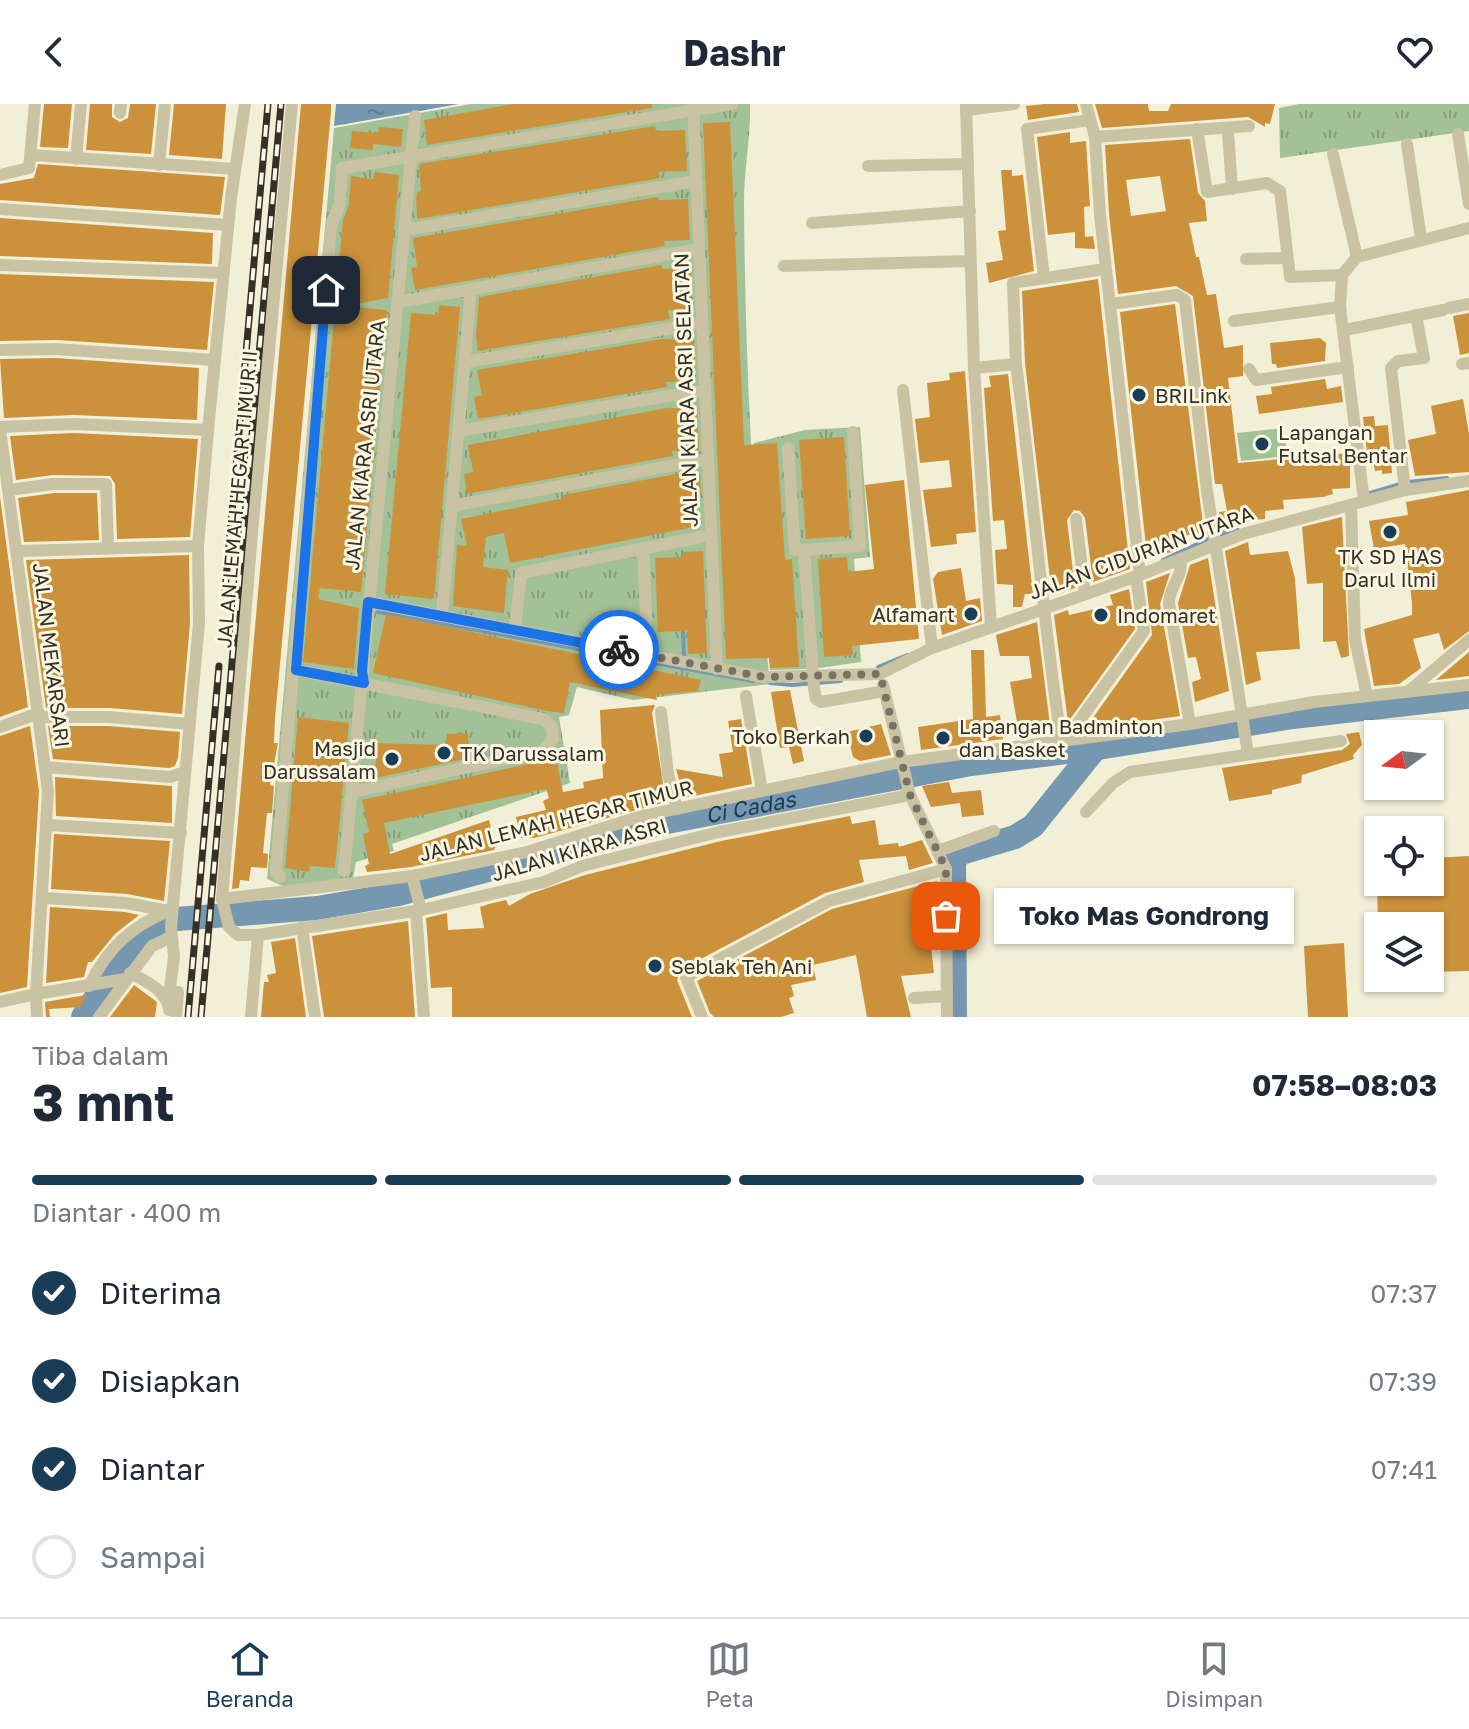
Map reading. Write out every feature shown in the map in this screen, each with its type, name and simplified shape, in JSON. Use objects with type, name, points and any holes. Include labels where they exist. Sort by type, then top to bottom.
[{"type":"street","points":[[0,175],[26,171],[32,155],[35,104]]},
{"type":"street","points":[[76,159],[81,104]]},
{"type":"street","points":[[159,165],[165,104]]},
{"type":"street","points":[[169,1017],[174,957],[172,910],[199,623],[198,546],[215,360],[217,272],[221,224],[235,171],[245,104]]},
{"type":"street","name":"JALAN LEMAH HEGAR TIMUR II","points":[[258,935],[238,935],[229,927],[223,901],[250,548],[292,104]]},
{"type":"street","points":[[280,877],[276,870],[296,670],[331,227],[340,204],[342,168],[693,107],[732,104]]},
{"type":"street","points":[[991,626],[974,368],[966,107],[1014,104]]},
{"type":"street","points":[[1064,738],[1144,631],[1105,269],[1095,137],[1086,104]]},
{"type":"street","name":"JALAN KIARA ASRI SELATAN","points":[[693,107],[717,669]]},
{"type":"street","name":"JALAN KIARA ASRI UTARA","points":[[344,871],[415,116]]},
{"type":"street","points":[[1044,278],[1027,129],[1090,120]]},
{"type":"street","points":[[1095,137],[1249,126]]},
{"type":"street","points":[[1197,129],[1207,192],[1267,183],[1280,191],[1288,275],[1294,279],[1342,275]]},
{"type":"street","points":[[1228,132],[1232,189]]},
{"type":"street","points":[[1458,134],[1469,204]]},
{"type":"street","points":[[1407,144],[1421,239]]},
{"type":"street","points":[[1333,154],[1357,257]]},
{"type":"street","points":[[32,155],[235,171]]},
{"type":"street","points":[[868,166],[968,164]]},
{"type":"street","points":[[405,230],[696,181]]},
{"type":"street","points":[[0,209],[221,224]]},
{"type":"street","points":[[812,223],[970,211]]},
{"type":"street","points":[[1367,696],[1355,640],[1358,503],[1345,330],[1340,307],[1342,275],[1357,257],[1469,228]]},
{"type":"street","points":[[399,302],[699,249]]},
{"type":"street","points":[[1246,259],[1287,258]]},
{"type":"street","points":[[784,266],[970,261]]},
{"type":"street","points":[[0,265],[217,272]]},
{"type":"street","points":[[1064,738],[1041,609],[1039,545],[1016,364],[1011,285],[1105,269]]},
{"type":"street","points":[[442,614],[471,290]]},
{"type":"street","points":[[1111,304],[1177,295],[1185,300],[1214,543],[1247,748]]},
{"type":"street","points":[[1345,330],[1469,304]]},
{"type":"street","points":[[1234,321],[1340,307]]},
{"type":"street","points":[[1405,490],[1391,368],[1398,361],[1424,358],[1416,315]]},
{"type":"street","points":[[465,362],[702,323]]},
{"type":"street","points":[[0,350],[56,349],[215,360]]},
{"type":"street","points":[[974,368],[1016,364]]},
{"type":"street","points":[[1249,369],[1256,380],[1348,367]]},
{"type":"street","points":[[458,431],[705,390]]},
{"type":"street","points":[[903,390],[932,648]]},
{"type":"street","points":[[0,428],[73,424],[208,430]]},
{"type":"street","name":"JALAN MEKARSARI","points":[[0,428],[3,473],[9,490],[19,551],[45,767],[48,825],[37,1017]]},
{"type":"street","points":[[788,448],[795,550],[860,546],[853,432]]},
{"type":"street","points":[[451,506],[708,459]]},
{"type":"street","name":"JALAN CIDURIAN UTARA","points":[[880,674],[932,648],[1138,576],[1214,543],[1405,490],[1469,481]]},
{"type":"street","points":[[9,490],[53,484],[106,484],[108,545]]},
{"type":"street","points":[[1076,519],[1085,594]]},
{"type":"street","points":[[515,628],[521,573],[711,535]]},
{"type":"street","points":[[19,551],[108,545],[198,546]]},
{"type":"street","points":[[643,549],[648,655]]},
{"type":"street","points":[[804,550],[813,678],[818,701],[885,691]]},
{"type":"street","points":[[1180,559],[1182,573],[1169,594],[1169,603],[1190,724]]},
{"type":"street","points":[[368,602],[764,677],[880,674],[909,791],[946,869],[947,1017]]},
{"type":"street","points":[[1407,692],[1469,640]]},
{"type":"street","points":[[296,670],[543,719],[552,727],[553,739],[543,751],[352,792]]},
{"type":"street","name":"JALAN LEMAH HEGAR TIMUR","points":[[223,901],[412,878],[527,852],[677,809],[902,764],[1064,738],[1243,720],[1367,696],[1469,685]]},
{"type":"street","points":[[746,696],[762,791]]},
{"type":"street","points":[[661,712],[668,774],[677,809]]},
{"type":"street","points":[[0,727],[39,715],[189,724]]},
{"type":"street","points":[[1086,812],[1113,783],[1130,772],[1247,748],[1341,741]]},
{"type":"street","points":[[45,767],[170,777],[185,772]]},
{"type":"street","name":"JALAN KIARA ASRI","points":[[258,935],[419,908],[544,882],[582,866],[909,791]]},
{"type":"street","points":[[48,825],[181,833]]},
{"type":"street","points":[[938,851],[994,831]]},
{"type":"street","points":[[702,1017],[686,977],[829,901],[946,869]]},
{"type":"street","points":[[412,878],[419,908],[424,1017]]},
{"type":"street","points":[[44,898],[126,903],[172,910]]},
{"type":"street","points":[[92,985],[105,957],[137,924],[172,910]]},
{"type":"street","points":[[302,927],[315,1017]]},
{"type":"street","points":[[99,1017],[123,977],[152,946],[171,932]]},
{"type":"street","points":[[251,1017],[258,935]]},
{"type":"street","points":[[174,957],[180,960],[176,1017]]},
{"type":"street","points":[[0,1002],[123,977],[151,984],[168,1003]]},
{"type":"street","points":[[914,998],[947,996]]},
{"type":"green space","points":[[471,104],[750,104],[744,202],[746,323],[755,504],[770,684],[633,700],[577,687],[569,715],[559,717],[570,783],[392,844],[394,851],[356,862],[353,878],[285,887],[267,879],[334,128]]},
{"type":"green space","points":[[1299,104],[1469,104],[1469,131],[1280,158],[1279,108]]},
{"type":"green space","points":[[860,427],[870,557],[854,559],[861,662],[812,669],[770,670],[755,531],[754,443],[805,430]]},
{"type":"green space","name":"Lapangan Futsal Bentar","points":[[1284,428],[1287,456],[1241,461],[1237,433]]},
{"type":"water","points":[[336,104],[459,104],[334,126]]},
{"type":"building","points":[[44,104],[72,104],[68,148],[40,147]]},
{"type":"building","points":[[90,104],[112,104],[112,117],[120,122],[128,118],[130,104],[156,104],[151,154],[86,150]]},
{"type":"building","points":[[174,104],[226,104],[222,159],[169,155]]},
{"type":"building","points":[[301,104],[331,104],[331,112],[275,718],[274,743],[278,743],[270,785],[274,786],[272,813],[267,813],[263,853],[268,854],[267,868],[251,867],[249,881],[240,880],[239,888],[232,889]]},
{"type":"building","points":[[513,104],[652,104],[652,108],[427,145],[424,120]]},
{"type":"building","points":[[1077,104],[1079,112],[1028,120],[1026,106]]},
{"type":"building","points":[[1095,104],[1148,104],[1149,111],[1168,111],[1171,104],[1275,104],[1270,124],[1265,123],[1265,127],[1248,117],[1102,128]]},
{"type":"building","points":[[730,122],[744,445],[777,443],[785,560],[792,559],[799,667],[770,668],[769,658],[726,659],[703,123]]},
{"type":"building","points":[[655,126],[656,131],[685,130],[687,171],[659,172],[660,177],[655,179],[418,219],[417,192],[421,191],[419,164]]},
{"type":"building","points":[[379,127],[403,129],[401,147],[373,144],[373,150],[350,148],[352,131],[378,133]]},
{"type":"building","points":[[1070,132],[1070,143],[1086,141],[1090,206],[1084,207],[1085,237],[1093,236],[1095,249],[1075,248],[1075,232],[1048,235],[1037,137]]},
{"type":"building","points":[[1190,139],[1198,193],[1205,201],[1207,221],[1189,223],[1196,257],[1199,257],[1207,295],[1216,294],[1224,348],[1243,345],[1243,376],[1228,378],[1238,463],[1349,453],[1350,488],[1332,489],[1333,494],[1323,497],[1283,500],[1284,509],[1265,511],[1265,519],[1241,521],[1241,525],[1223,532],[1219,512],[1227,511],[1222,484],[1215,484],[1193,296],[1176,286],[1118,294],[1105,145]],"holes":[[[1160,176],[1166,211],[1131,216],[1126,180]]]},
{"type":"building","points":[[38,164],[225,177],[220,215],[0,200],[0,184],[34,178]]},
{"type":"building","points":[[1001,170],[1012,170],[1012,176],[1023,175],[1034,271],[989,283],[986,263],[1003,260],[998,231],[1006,230]]},
{"type":"building","points":[[375,172],[399,175],[388,298],[344,306],[387,310],[361,592],[320,588],[318,599],[359,608],[354,669],[303,662],[343,220],[349,205],[351,176],[374,179]]},
{"type":"building","points":[[658,197],[659,200],[688,199],[690,240],[664,241],[665,246],[415,290],[411,268],[417,267],[413,238]]},
{"type":"building","points":[[0,218],[213,233],[212,264],[0,256]]},
{"type":"building","points":[[662,265],[662,269],[691,268],[693,309],[668,310],[670,319],[478,351],[479,297]]},
{"type":"building","points":[[0,274],[214,282],[207,350],[57,340],[0,341]]},
{"type":"building","points":[[1098,279],[1130,569],[1093,582],[1085,518],[1080,511],[1074,510],[1067,520],[1075,588],[1052,596],[1025,363],[1022,291]]},
{"type":"building","points":[[1175,304],[1204,532],[1172,538],[1174,552],[1147,555],[1120,312]]},
{"type":"building","points":[[439,305],[460,307],[434,599],[385,594],[411,313],[438,315]]},
{"type":"building","points":[[1469,313],[1469,353],[1460,355],[1453,316]]},
{"type":"building","points":[[1320,338],[1326,343],[1325,361],[1277,368],[1276,364],[1272,364],[1270,343]]},
{"type":"building","points":[[662,339],[694,340],[696,381],[666,382],[667,387],[478,419],[474,397],[482,395],[477,370]]},
{"type":"building","points":[[56,358],[199,368],[197,420],[73,415],[4,418],[0,359]]},
{"type":"building","points":[[965,371],[976,532],[956,534],[957,544],[931,547],[923,490],[952,487],[949,460],[920,463],[915,419],[930,417],[927,383],[950,380],[949,373]]},
{"type":"building","points":[[1008,374],[1033,594],[1025,594],[1022,607],[1013,607],[1013,585],[997,584],[995,550],[1007,549],[1004,520],[993,521],[984,388],[991,387],[989,376]]},
{"type":"building","points":[[1325,379],[1327,389],[1341,386],[1343,402],[1259,414],[1256,396],[1272,394],[1271,387]]},
{"type":"building","points":[[1463,399],[1469,434],[1469,472],[1415,476],[1408,440],[1436,434],[1431,406]]},
{"type":"building","points":[[667,408],[697,409],[699,450],[672,451],[673,456],[467,494],[464,474],[473,472],[468,445]]},
{"type":"building","points":[[1374,416],[1375,426],[1388,425],[1392,473],[1375,471],[1373,462],[1368,462],[1363,417]]},
{"type":"building","points":[[73,433],[198,439],[190,537],[117,539],[115,484],[110,476],[53,475],[16,480],[10,436]]},
{"type":"building","points":[[844,437],[850,536],[806,539],[799,440]]},
{"type":"building","points":[[676,474],[700,474],[701,495],[692,495],[699,526],[510,563],[504,533],[486,537],[483,567],[508,570],[504,613],[453,606],[457,545],[467,546],[461,519],[564,498],[563,495]]},
{"type":"building","points":[[904,480],[919,639],[852,646],[853,655],[824,657],[818,559],[847,557],[848,572],[874,569],[865,485]]},
{"type":"building","points":[[1469,490],[1469,631],[1444,650],[1439,633],[1413,639],[1421,668],[1399,684],[1374,686],[1364,629],[1412,615],[1412,603],[1405,544],[1374,549],[1369,521],[1408,515],[1406,502]]},
{"type":"building","points":[[54,493],[97,493],[99,540],[24,542],[18,498]]},
{"type":"building","points":[[0,497],[28,707],[0,717]]},
{"type":"building","points":[[1342,517],[1349,656],[1341,658],[1336,641],[1323,642],[1323,583],[1307,584],[1302,527]]},
{"type":"building","points":[[1248,542],[1250,555],[1288,551],[1295,579],[1300,649],[1256,652],[1261,680],[1246,685],[1225,551]]},
{"type":"building","points":[[703,551],[707,653],[691,654],[688,653],[687,631],[658,632],[655,558],[683,557],[683,552]]},
{"type":"building","points":[[189,555],[190,623],[182,714],[110,708],[46,708],[26,560]]},
{"type":"building","points":[[1208,558],[1229,691],[1195,702],[1192,682],[1201,679],[1196,657],[1188,658],[1178,603],[1190,565]]},
{"type":"building","points":[[961,568],[966,601],[980,598],[982,621],[942,635],[933,579],[938,572]]},
{"type":"building","points":[[1170,573],[1160,604],[1180,716],[1085,729],[1152,635],[1146,582]]},
{"type":"building","points":[[1129,589],[1135,629],[1068,722],[1054,615],[1068,610],[1069,615],[1113,605],[1110,595]]},
{"type":"building","points":[[386,614],[701,680],[698,691],[656,695],[657,700],[570,682],[564,713],[547,711],[373,673]]},
{"type":"building","points":[[1037,622],[1051,733],[1029,736],[1026,721],[1017,722],[1010,682],[1032,678],[1029,656],[1000,656],[996,635]]},
{"type":"building","points":[[971,650],[984,650],[986,717],[1000,715],[1003,739],[921,750],[918,727],[973,719]]},
{"type":"building","points":[[1469,652],[1469,676],[1436,680]]},
{"type":"building","points":[[790,690],[804,761],[793,764],[789,747],[780,748],[771,692]]},
{"type":"building","points":[[655,705],[652,713],[666,802],[534,838],[521,838],[516,817],[546,810],[543,801],[549,798],[546,789],[384,823],[390,854],[489,820],[496,846],[494,850],[411,867],[367,872],[365,866],[369,864],[363,834],[369,832],[362,800],[556,758],[563,792],[584,788],[583,782],[603,778],[600,710]]},
{"type":"building","points":[[298,717],[349,723],[335,868],[310,866],[309,872],[285,868]]},
{"type":"building","points":[[741,719],[752,784],[684,798],[676,769],[723,777],[719,754],[733,752],[728,721]]},
{"type":"building","points":[[881,724],[891,755],[860,761],[853,757],[847,732]]},
{"type":"building","points":[[30,726],[39,791],[27,987],[0,993],[0,736]]},
{"type":"building","points":[[48,726],[109,726],[180,732],[178,758],[175,766],[169,768],[53,759]]},
{"type":"building","points":[[1359,732],[1362,745],[1353,755],[1354,759],[1302,775],[1301,783],[1272,790],[1272,794],[1229,801],[1222,768],[1342,750],[1350,744],[1346,734]]},
{"type":"building","points":[[468,733],[469,758],[375,778],[377,743],[445,745],[447,734]]},
{"type":"building","points":[[55,777],[172,786],[172,823],[56,816]]},
{"type":"building","points":[[949,782],[952,793],[981,790],[984,815],[962,817],[960,803],[931,807],[922,786]]},
{"type":"building","points":[[850,816],[852,824],[875,820],[879,845],[898,843],[899,847],[922,840],[933,863],[909,870],[906,856],[859,860],[864,882],[825,893],[682,969],[677,980],[692,1017],[452,1017],[452,987],[431,988],[426,918],[447,913],[448,930],[484,928],[480,907],[489,904],[506,900],[509,906],[530,894],[585,875],[721,841]]},
{"type":"building","points":[[54,834],[170,841],[164,901],[127,894],[51,889]]},
{"type":"building","points":[[1469,856],[1469,971],[1444,972],[1444,912],[1378,912],[1377,896],[1444,896],[1444,857]]},
{"type":"building","points":[[937,881],[937,922],[927,923],[934,946],[931,946],[934,973],[901,976],[911,1017],[867,1017],[856,955],[813,965],[816,980],[791,985],[794,996],[789,998],[794,1013],[781,1017],[714,1017],[710,1013],[697,981],[832,909]]},
{"type":"building","points":[[50,907],[139,915],[115,934],[92,962],[88,962],[84,977],[46,983]]},
{"type":"building","points":[[408,921],[415,1017],[324,1017],[312,936]]},
{"type":"building","points":[[295,938],[306,1017],[261,1017],[264,982],[269,982],[267,975],[276,973],[271,942]]},
{"type":"building","points":[[1344,943],[1348,1017],[1308,1017],[1304,946]]},
{"type":"building","points":[[134,985],[157,1002],[155,1017],[110,1017]]},
{"type":"building","points":[[86,995],[81,1007],[49,1009],[50,1017],[46,1017],[45,1002]]},
{"type":"waterway","points":[[1408,482],[1447,478]]},
{"type":"waterway","points":[[1367,494],[1400,484]]},
{"type":"waterway","points":[[1216,536],[1238,530]]},
{"type":"waterway","points":[[1163,560],[1208,539]]},
{"type":"waterway","points":[[378,612],[753,681]]},
{"type":"waterway","points":[[683,629],[684,657]]},
{"type":"waterway","points":[[878,667],[907,655]]},
{"type":"waterway","points":[[770,683],[792,685],[841,681]]},
{"type":"waterway","name":"Ci Cadas","points":[[83,1017],[121,960],[164,920],[317,908],[399,894],[667,822],[971,764],[1098,748],[1293,717],[1469,697]]},
{"type":"waterway","points":[[955,1017],[954,860],[961,853],[1015,837],[1033,826],[1095,749]]},
{"type":"railway","points":[[225,591],[268,104]]},
{"type":"railway","points":[[201,1017],[281,104]]},
{"type":"railway","points":[[188,1017],[219,666]]},
{"type":"way so far","points":[[619,650],[764,677],[880,674],[910,795],[946,869],[946,916]]},
{"type":"place","name":"BRILink","points":[[1139,395]]},
{"type":"place","name":"Lapangan Futsal Bentar","points":[[1262,444]]},
{"type":"place","name":"TK SD HAS Darul Ilmi","points":[[1390,532]]},
{"type":"place","name":"Alfamart","points":[[971,614]]},
{"type":"place","name":"Indomaret","points":[[1101,615]]},
{"type":"place","name":"Toko Berkah","points":[[866,736]]},
{"type":"place","name":"Lapangan Badminton dan Basket","points":[[943,738]]},
{"type":"place","name":"TK Darussalam","points":[[444,753]]},
{"type":"place","name":"Masjid Darussalam","points":[[392,759]]},
{"type":"place","name":"Toko Mas Gondrong","points":[[946,916]]},
{"type":"place","name":"Seblak Teh Ani","points":[[655,966]]},
{"type":"route","points":[[326,290],[296,670],[364,683],[362,671],[368,602],[619,650]]}]
